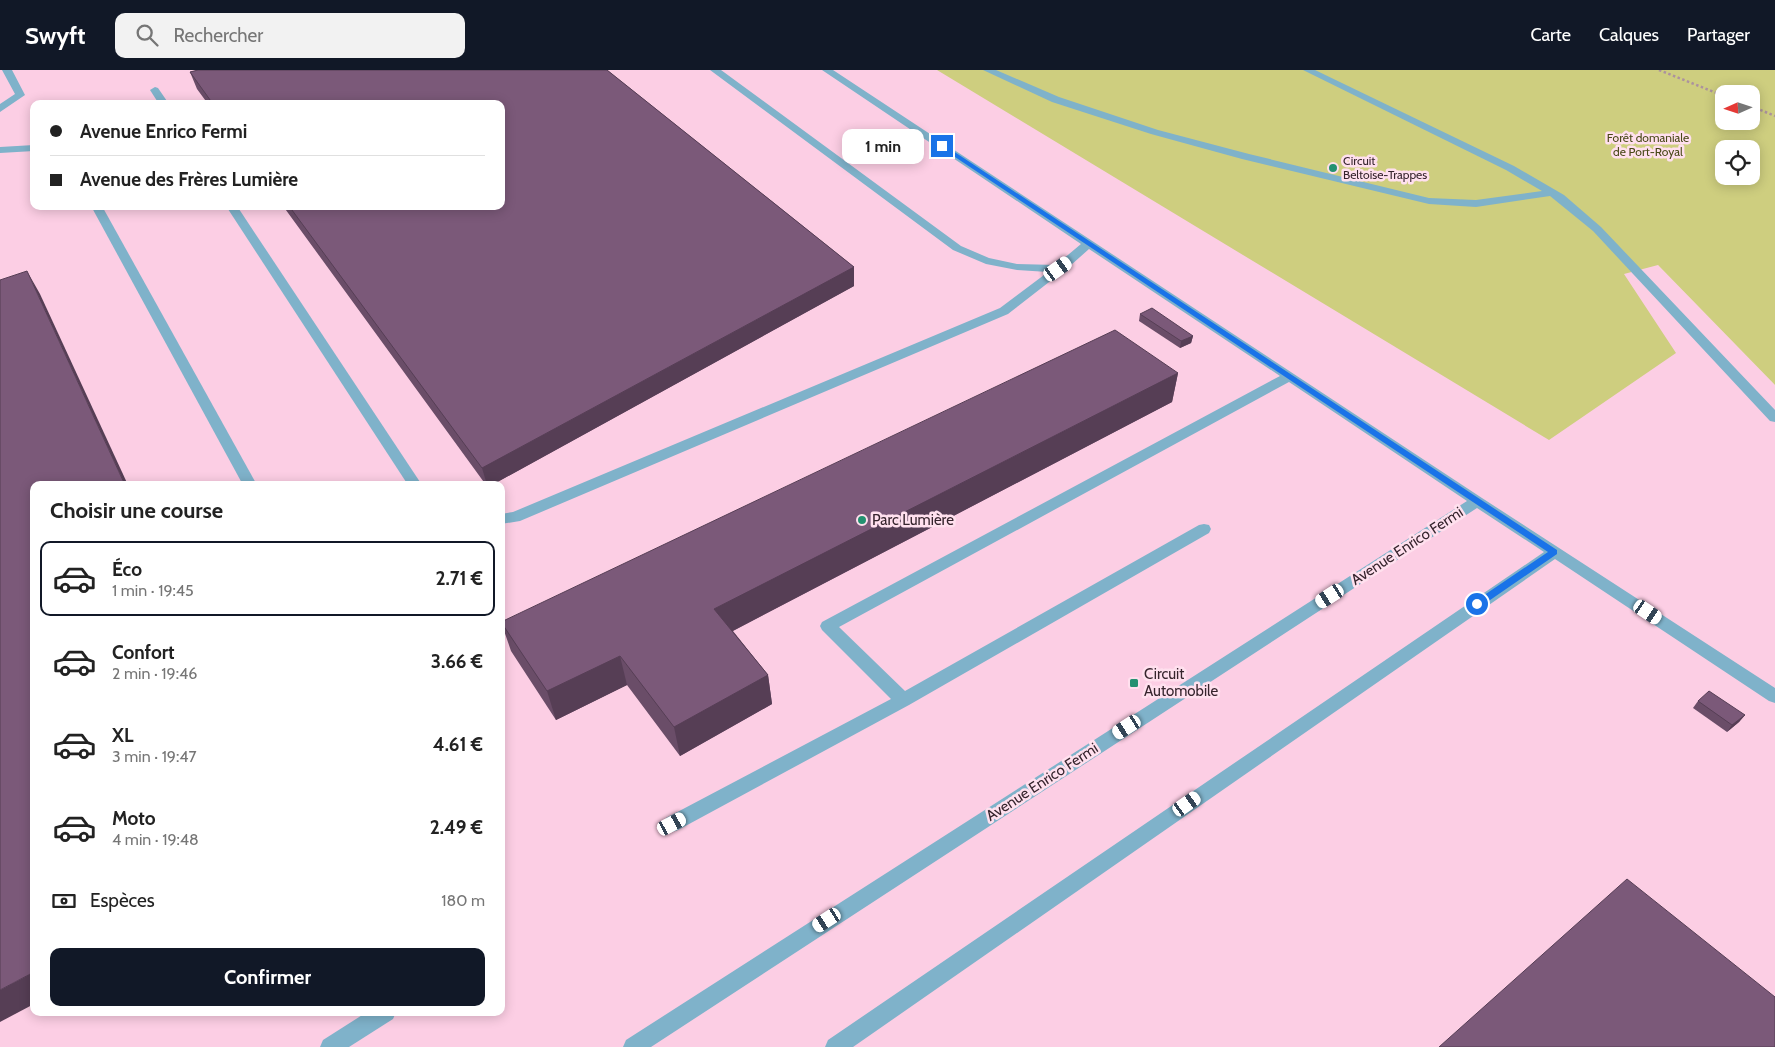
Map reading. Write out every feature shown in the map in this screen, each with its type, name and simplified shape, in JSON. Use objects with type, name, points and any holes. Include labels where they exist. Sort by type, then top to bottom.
[{"type":"street","points":[[0,109],[20,95],[7,70]]},
{"type":"street","points":[[715,70],[957,248],[986,261],[1017,267],[1058,269]]},
{"type":"street","points":[[827,70],[1554,552],[1775,696]]},
{"type":"street","points":[[988,70],[1066,104],[1151,130],[1429,201],[1454,204],[1480,204],[1553,192]]},
{"type":"street","points":[[1308,70],[1510,168],[1553,192],[1597,229],[1775,418]]},
{"type":"street","points":[[155,90],[161,100]]},
{"type":"street","points":[[0,150],[30,148]]},
{"type":"street","points":[[98,210],[248,481]]},
{"type":"street","points":[[235,210],[412,481]]},
{"type":"street","points":[[505,518],[515,517],[1004,311],[1089,243]]},
{"type":"street","points":[[903,700],[828,626],[1290,376]]},
{"type":"street","name":"Avenue Enrico Fermi","points":[[633,1047],[1477,501]]},
{"type":"street","points":[[672,824],[903,700],[1204,529]]},
{"type":"street","points":[[836,1047],[1554,552]]},
{"type":"street","points":[[330,1047],[380,1016]]},
{"type":"path","points":[[1659,70],[1715,92]]},
{"type":"path","points":[[1760,110],[1775,116]]},
{"type":"shaded area","points":[[0,70],[1475,70],[1658,265],[1775,385],[1775,1047],[0,1047]]},
{"type":"green space","name":"Circuit Beltoise-Trappes","points":[[937,70],[1775,70],[1775,385],[1658,265],[1624,274],[1676,353],[1549,440]]},
{"type":"building","points":[[198,70],[607,70],[854,267],[482,468],[292,210],[505,210],[505,100],[210,100],[190,72]]},
{"type":"building","points":[[27,271],[123,481],[30,481],[30,974],[0,990],[0,280]]},
{"type":"building","points":[[1152,308],[1193,336],[1181,341],[1140,314]]},
{"type":"building","name":"Parc Lumière","points":[[1115,330],[1178,373],[714,609],[768,675],[674,727],[620,656],[547,691],[505,628],[505,620]]},
{"type":"building","points":[[1709,691],[1745,715],[1732,725],[1698,701]]},
{"type":"building","points":[[1627,879],[1775,997],[1775,1047],[1439,1047]]},
{"type":"place","name":"Circuit Beltoise-Trappes","points":[[1333,168]]},
{"type":"place","name":"Parc Lumière","points":[[862,520]]},
{"type":"place","name":"Circuit Automobile","points":[[1134,683]]},
{"type":"route","points":[[942,146],[1554,552],[1477,604]]},
{"type":"park label","name":"Forêt domaniale de Port-Royal","points":[[1648,145]]}]
